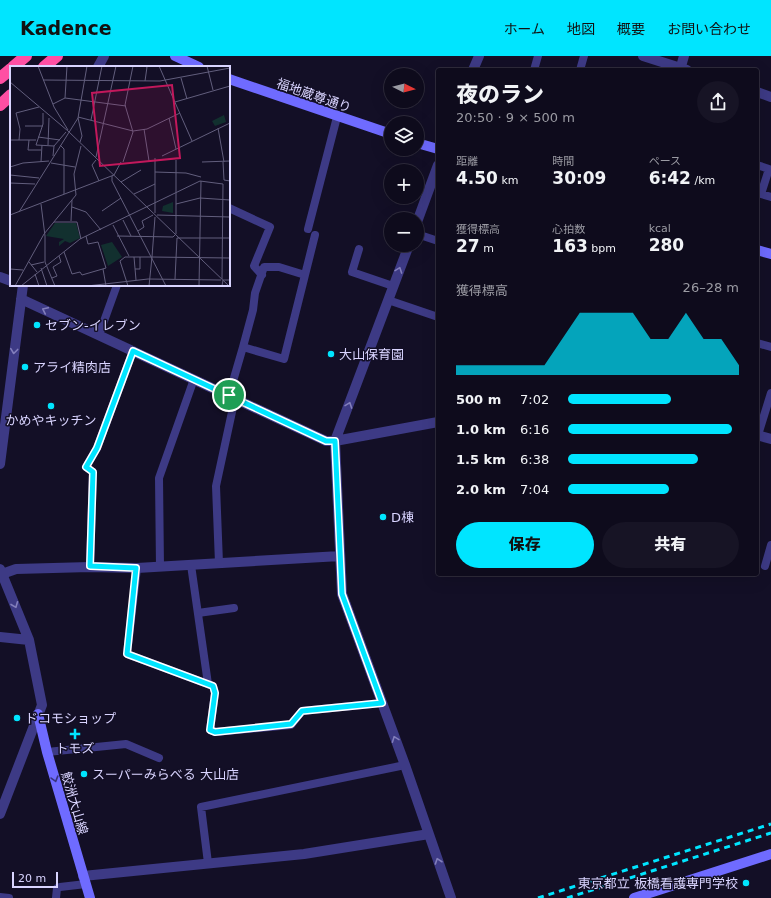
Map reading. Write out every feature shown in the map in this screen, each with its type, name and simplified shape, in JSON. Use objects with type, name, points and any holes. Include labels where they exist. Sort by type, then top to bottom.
[{"type":"highway","points":[[14,66],[26,56]]},
{"type":"highway","points":[[45,66],[57,56]]},
{"type":"highway","points":[[0,78],[10,70]]},
{"type":"highway","points":[[0,105],[10,96]]},
{"type":"street","points":[[99,66],[104,56]]},
{"type":"street","points":[[175,56],[197,66]]},
{"type":"street","points":[[474,68],[479,56]]},
{"type":"street","points":[[643,56],[680,68]]},
{"type":"street","points":[[683,68],[684,56]]},
{"type":"street","name":"福地蔵尊通り","points":[[230,79],[384,132]]},
{"type":"street","points":[[759,92],[770,95]]},
{"type":"street","points":[[424,144],[436,148]]},
{"type":"street","points":[[421,212],[436,170]]},
{"type":"street","points":[[759,251],[771,254]]},
{"type":"street","points":[[405,252],[335,441],[342,594],[405,765],[429,834],[448,898]]},
{"type":"street","points":[[0,277],[10,281]]},
{"type":"street","points":[[0,464],[22,286]]},
{"type":"street","points":[[21,299],[326,441],[335,441],[436,422]]},
{"type":"street","points":[[759,436],[771,439]]},
{"type":"street","points":[[0,814],[42,705],[29,640],[1,571],[90,566],[136,568],[160,567],[340,556]]},
{"type":"street","points":[[0,637],[29,640]]},
{"type":"street","name":"鮫洲大山線","points":[[38,714],[47,752],[90,898]]},
{"type":"street","points":[[84,880],[208,864],[304,854],[429,834]]},
{"type":"street","points":[[634,898],[771,854]]},
{"type":"lane","points":[[535,68],[538,56]]},
{"type":"lane","points":[[581,68],[584,56]]},
{"type":"lane","points":[[308,229],[337,117]]},
{"type":"lane","points":[[759,166],[769,169],[761,194],[771,197]]},
{"type":"lane","points":[[230,208],[270,227],[254,266],[262,275]]},
{"type":"lane","points":[[243,347],[284,359],[315,235]]},
{"type":"lane","points":[[424,236],[436,240]]},
{"type":"lane","points":[[359,249],[352,272],[393,286]]},
{"type":"lane","points":[[219,563],[216,486],[232,396],[243,347],[254,310],[255,294],[264,267],[279,267],[305,275]]},
{"type":"lane","points":[[99,335],[117,286]]},
{"type":"lane","points":[[388,300],[436,317]]},
{"type":"lane","points":[[759,344],[771,347]]},
{"type":"lane","points":[[90,566],[93,472],[86,467],[97,448],[133,351]]},
{"type":"lane","points":[[160,567],[159,478],[194,379]]},
{"type":"lane","points":[[759,429],[771,393]]},
{"type":"lane","points":[[765,566],[771,545]]},
{"type":"lane","points":[[190,565],[208,684]]},
{"type":"lane","points":[[136,568],[127,654],[213,686],[215,693],[210,730],[215,732],[291,724],[302,711],[382,703]]},
{"type":"lane","points":[[198,613],[234,608]]},
{"type":"lane","points":[[47,752],[126,744],[159,758]]},
{"type":"lane","points":[[208,864],[201,806],[405,765]]},
{"type":"lane","points":[[56,898],[57,888],[84,880]]},
{"type":"lane","points":[[0,897],[9,898]]},
{"type":"railway","points":[[538,898],[771,824]]},
{"type":"railway","points":[[567,898],[771,833]]},
{"type":"place","name":"セブン-イレブン","points":[[37,325]]},
{"type":"place","name":"大山保育園","points":[[331,354]]},
{"type":"place","name":"アライ精肉店","points":[[25,367]]},
{"type":"place","name":"かめやキッチン","points":[[51,406]]},
{"type":"place","name":"D棟","points":[[383,517]]},
{"type":"place","name":"ドコモショップ","points":[[17,718]]},
{"type":"place","name":"トモズ","points":[[75,734]]},
{"type":"place","name":"スーパーみらべる 大山店","points":[[84,774]]},
{"type":"place","name":"東京都立 板橋看護専門学校","points":[[746,883]]},
{"type":"route","points":[[133,351],[229,395],[326,441],[335,441],[342,594],[382,703],[302,711],[291,724],[215,732],[210,730],[215,693],[213,686],[127,654],[136,568],[90,566],[93,472],[86,467],[97,448],[133,351]]}]
